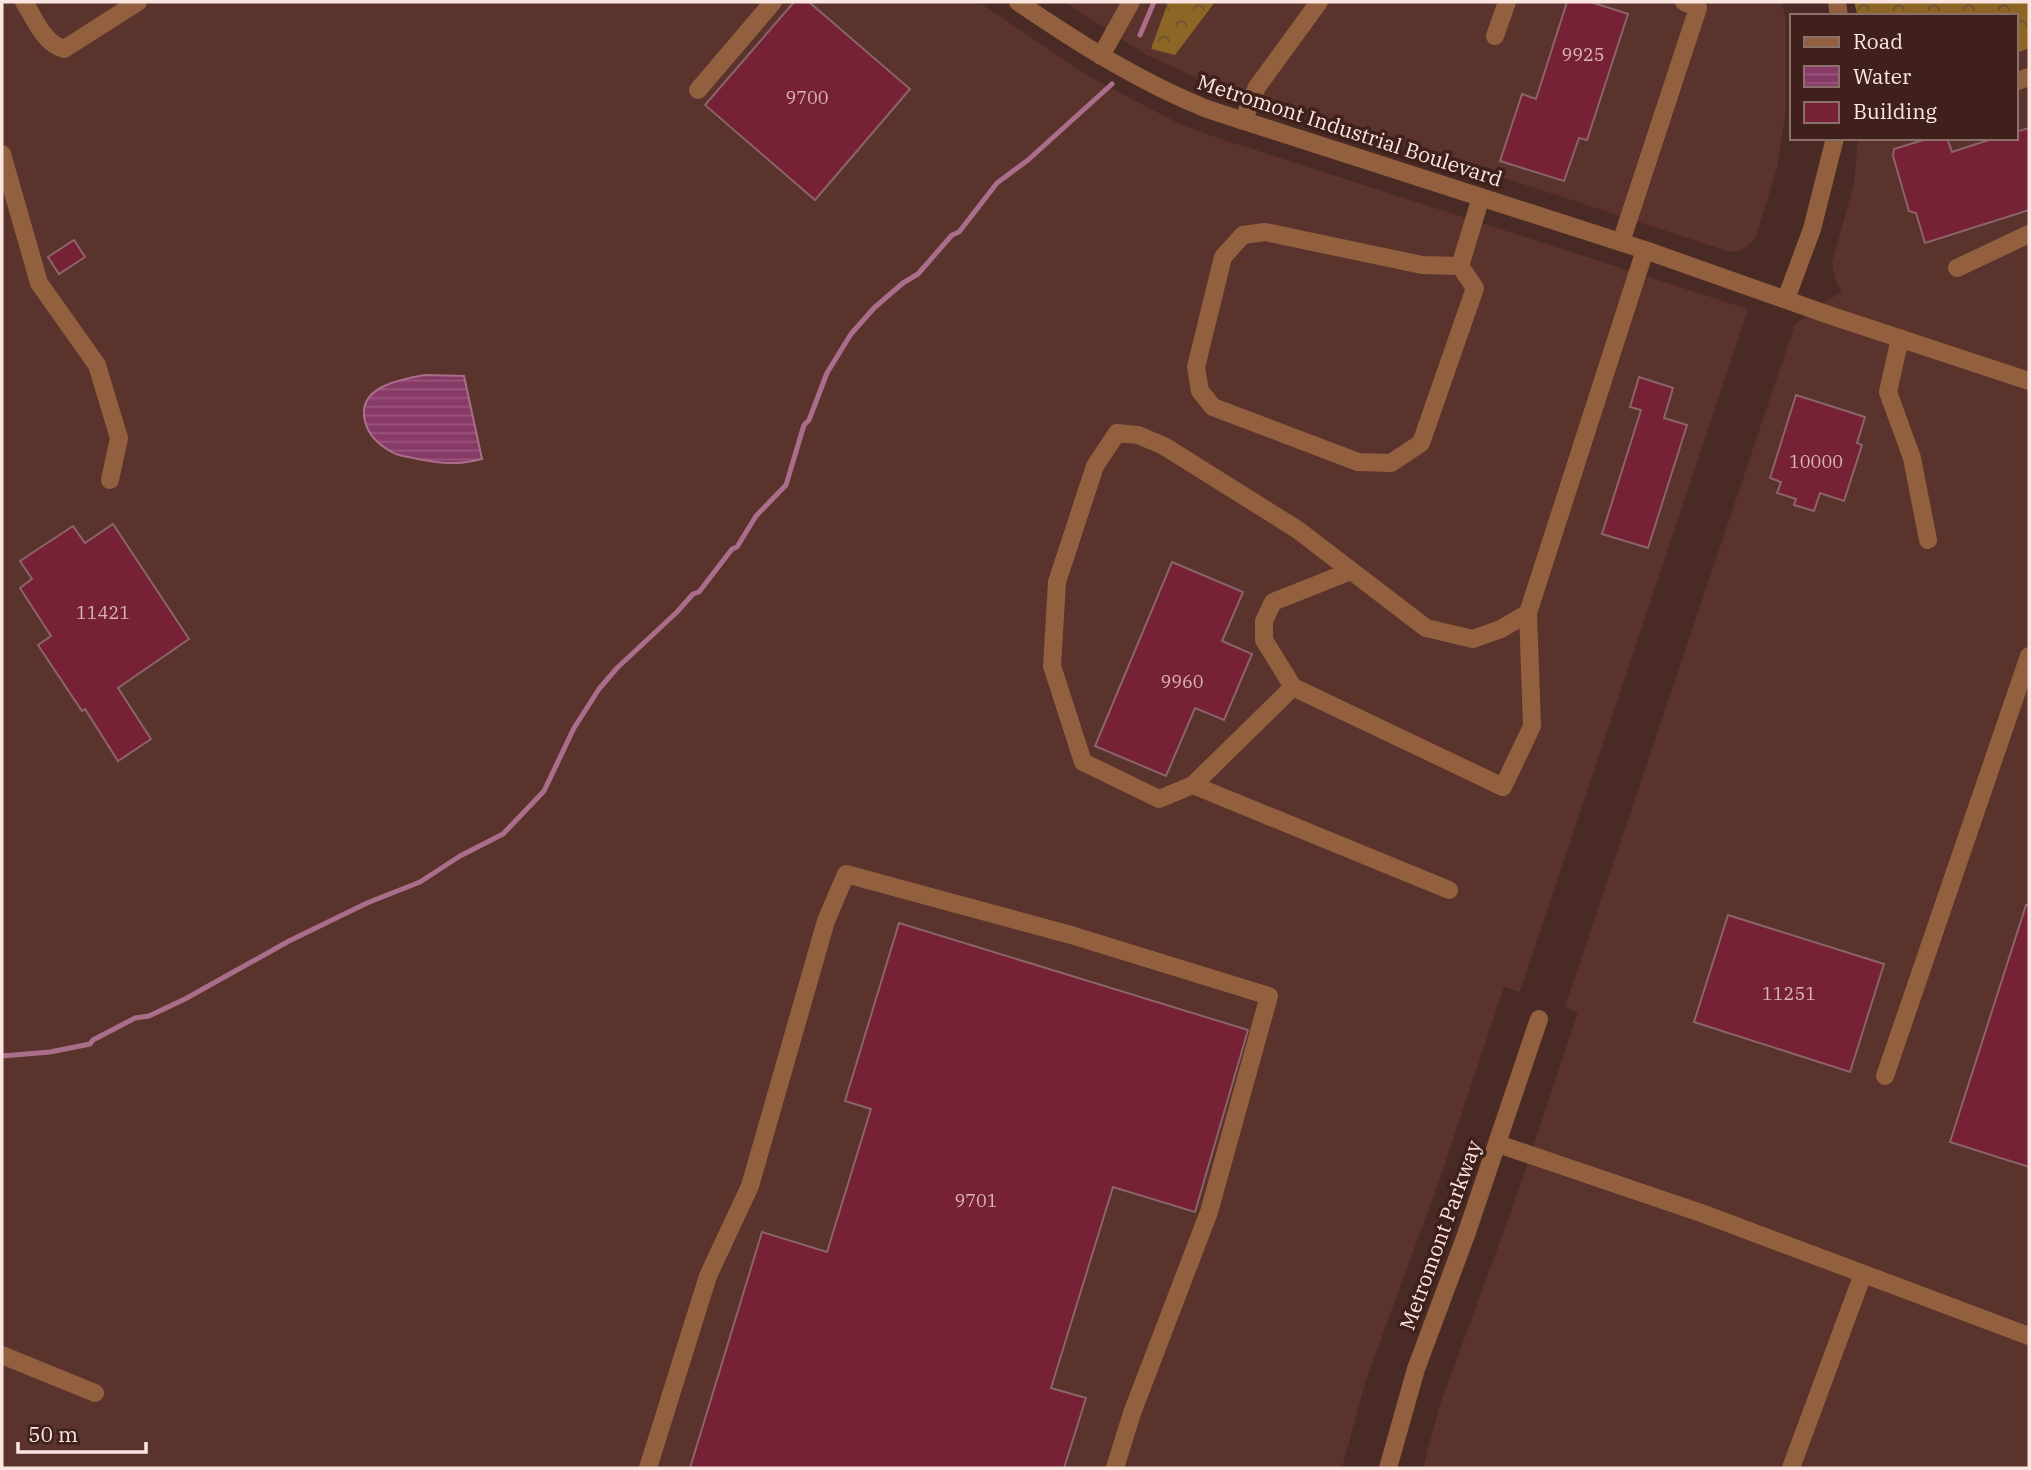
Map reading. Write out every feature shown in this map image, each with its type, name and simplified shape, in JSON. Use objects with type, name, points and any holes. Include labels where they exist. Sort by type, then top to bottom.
[{"type":"street","points":[[24,2],[45,37],[55,47],[65,50],[138,2]]},
{"type":"street","points":[[698,90],[773,2]]},
{"type":"street","name":"Metromont Industrial Boulevard","points":[[1018,2],[1101,56],[1186,101],[1621,242],[2029,380]]},
{"type":"street","points":[[1101,56],[1131,2]]},
{"type":"street","points":[[1243,121],[1257,88],[1319,2]]},
{"type":"street","points":[[1495,36],[1507,2]]},
{"type":"street","points":[[1621,242],[1698,8],[1684,2]]},
{"type":"street","points":[[1786,299],[1812,229],[1835,140]]},
{"type":"street","points":[[2,154],[39,283],[97,365],[119,438],[110,480]]},
{"type":"street","points":[[1460,266],[1481,197]]},
{"type":"street","points":[[1265,232],[1422,265],[1460,266],[1475,288],[1421,443],[1391,463],[1358,462],[1213,407],[1200,391],[1196,367],[1223,257],[1243,235],[1265,232]]},
{"type":"street","points":[[1957,268],[2029,234]]},
{"type":"street","points":[[1351,571],[1273,602],[1264,621],[1264,640],[1293,687],[1503,787],[1532,726],[1528,613],[1645,250]]},
{"type":"street","points":[[1900,338],[1888,392],[1912,458],[1928,540]]},
{"type":"street","points":[[1293,687],[1193,785],[1159,799],[1083,762],[1052,666],[1057,582],[1095,466],[1117,433],[1138,435],[1164,446],[1298,530],[1426,628],[1473,639],[1501,629],[1528,613]]},
{"type":"street","points":[[1885,1076],[2029,656]]},
{"type":"street","points":[[1193,785],[1449,890]]},
{"type":"street","points":[[648,1468],[708,1276],[750,1186],[826,921],[846,874],[1071,935],[1269,996],[1209,1212],[1132,1413],[1115,1468]]},
{"type":"street","name":"Metromont Parkway","points":[[1388,1468],[1416,1370],[1498,1144],[1539,1019]]},
{"type":"street","points":[[1498,1144],[1703,1214],[2029,1336]]},
{"type":"street","points":[[1791,1468],[1863,1274]]},
{"type":"street","points":[[2,1355],[95,1393]]},
{"type":"shaded area","points":[[2,2],[979,2],[1088,76],[1176,122],[1212,136],[1748,309],[1520,992],[1504,987],[1438,1184],[1366,1380],[1342,1468],[2,1468]]},
{"type":"shaded area","points":[[1064,2],[1782,2],[1786,22],[1786,110],[1777,168],[1755,240],[1739,252],[1727,251],[1193,76],[1145,54]]},
{"type":"shaded area","points":[[2029,2],[2029,1468],[1423,1468],[1440,1404],[1512,1209],[1578,1012],[1565,1007],[1795,324],[1842,291],[1836,283],[1832,263],[1854,183],[1858,140],[2017,140],[2017,14]]},
{"type":"green space","points":[[1168,2],[1215,2],[1175,55],[1151,49]]},
{"type":"green space","points":[[1854,2],[2029,2],[2029,48],[2017,53],[2017,14],[1857,14]]},
{"type":"water","points":[[425,375],[464,376],[482,459],[447,463],[402,456],[383,446],[371,435],[365,421],[364,409],[367,400],[393,382]]},
{"type":"building","points":[[794,2],[809,2],[910,89],[815,200],[705,105]]},
{"type":"building","points":[[1567,2],[1591,2],[1628,14],[1587,140],[1579,138],[1564,181],[1500,161],[1522,94],[1536,99]]},
{"type":"building","points":[[2029,128],[2029,210],[1925,243],[1916,213],[1909,211],[1893,156],[1894,149],[1923,140],[1948,140],[1952,152],[1989,140],[2017,140],[2017,131]]},
{"type":"building","points":[[74,240],[85,257],[59,274],[48,257]]},
{"type":"building","points":[[1639,377],[1673,388],[1664,418],[1687,425],[1648,548],[1602,534],[1641,410],[1630,407]]},
{"type":"building","points":[[1796,395],[1865,417],[1857,443],[1862,445],[1844,501],[1820,493],[1814,511],[1794,505],[1796,499],[1777,493],[1781,482],[1770,478]]},
{"type":"building","points":[[113,524],[189,639],[118,688],[151,739],[118,761],[85,709],[82,711],[38,645],[51,636],[20,588],[32,579],[20,561],[73,526],[85,543]]},
{"type":"building","points":[[1172,562],[1243,592],[1222,641],[1252,654],[1224,720],[1195,708],[1166,776],[1095,746]]},
{"type":"building","points":[[2026,905],[2029,905],[2029,1167],[1950,1142]]},
{"type":"building","points":[[1728,915],[1884,964],[1850,1072],[1694,1022]]},
{"type":"building","points":[[899,923],[1248,1030],[1195,1212],[1113,1187],[1051,1388],[1086,1398],[1064,1468],[690,1468],[762,1232],[827,1252],[871,1109],[845,1101]]},
{"type":"waterway","points":[[1140,35],[1154,2]]},
{"type":"waterway","points":[[2,1056],[50,1052],[90,1044],[135,1018],[149,1016],[185,999],[289,941],[367,903],[420,882],[460,856],[503,834],[544,791],[574,728],[599,689],[693,594],[699,592],[732,549],[737,547],[756,516],[786,485],[804,425],[809,420],[827,373],[851,334],[874,308],[918,274],[952,235],[959,232],[997,183],[1028,160],[1112,84]]}]
